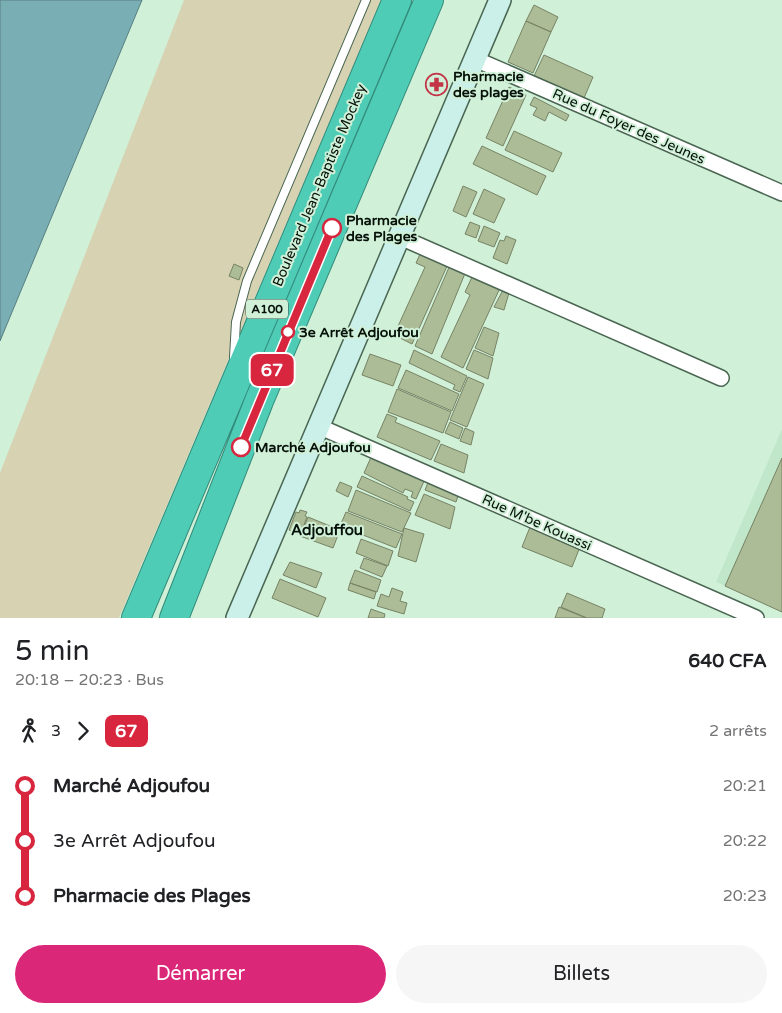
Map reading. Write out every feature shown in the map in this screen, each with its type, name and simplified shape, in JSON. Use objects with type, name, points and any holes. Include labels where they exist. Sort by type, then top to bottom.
[{"type":"highway","name":"Boulevard Jean-Baptiste Mockey","points":[[136,618],[397,0]]},
{"type":"highway","name":"Boulevard Jean-Baptiste Mockey","points":[[174,618],[259,402],[429,0]]},
{"type":"street","points":[[237,618],[500,0]]},
{"type":"street","name":"Rue du Foyer des Jeunes","points":[[475,59],[782,193]]},
{"type":"street","points":[[400,237],[721,378]]},
{"type":"street","name":"Rue M'be Kouassi","points":[[318,426],[756,618]]},
{"type":"lane","points":[[233,389],[236,322],[247,282],[366,0]]},
{"type":"shaded area","points":[[184,0],[381,0],[119,618],[0,618],[0,473]]},
{"type":"shaded area","points":[[782,429],[782,611],[716,582]]},
{"type":"water","points":[[0,0],[142,0],[0,341]]},
{"type":"building","points":[[534,5],[558,17],[551,32],[526,21]]},
{"type":"building","points":[[526,21],[551,32],[533,73],[508,62]]},
{"type":"building","points":[[544,55],[593,77],[584,98],[534,76]]},
{"type":"building","points":[[509,87],[526,95],[503,146],[486,138]]},
{"type":"building","points":[[534,97],[569,115],[566,121],[549,112],[545,121],[533,115],[537,108],[530,105]]},
{"type":"building","points":[[514,131],[562,153],[553,172],[505,150]]},
{"type":"building","points":[[482,146],[546,176],[537,195],[473,164]]},
{"type":"building","points":[[463,186],[477,192],[466,217],[453,211]]},
{"type":"building","points":[[484,189],[505,199],[494,223],[473,214]]},
{"type":"building","points":[[470,222],[480,226],[476,238],[465,234]]},
{"type":"building","points":[[484,226],[500,233],[494,247],[478,241]]},
{"type":"building","points":[[506,236],[516,240],[507,264],[493,258],[500,240],[504,241]]},
{"type":"building","points":[[421,252],[448,264],[412,344],[394,335],[425,267],[416,263]]},
{"type":"building","points":[[234,264],[243,268],[239,280],[229,276]]},
{"type":"building","points":[[450,265],[466,271],[432,354],[415,346]]},
{"type":"building","points":[[473,275],[500,288],[463,368],[441,357],[470,295],[465,292]]},
{"type":"building","points":[[503,290],[509,293],[504,310],[494,307]]},
{"type":"building","points":[[484,327],[499,333],[493,356],[475,348]]},
{"type":"building","points":[[414,350],[467,376],[460,392],[453,389],[455,385],[409,363]]},
{"type":"building","points":[[474,350],[493,358],[488,379],[466,369]]},
{"type":"building","points":[[370,354],[401,365],[393,386],[362,375]]},
{"type":"building","points":[[406,370],[459,394],[452,411],[398,388]]},
{"type":"building","points":[[468,377],[484,384],[467,427],[450,420]]},
{"type":"building","points":[[397,389],[451,412],[443,433],[388,412]]},
{"type":"building","points":[[387,414],[397,418],[395,422],[440,441],[431,460],[377,437]]},
{"type":"building","points":[[450,422],[463,428],[459,439],[445,433]]},
{"type":"building","points":[[465,428],[474,432],[471,445],[460,441]]},
{"type":"building","points":[[441,444],[468,455],[464,473],[434,461]]},
{"type":"building","points":[[372,455],[425,479],[416,499],[411,497],[413,492],[405,489],[403,493],[364,473]]},
{"type":"building","points":[[782,458],[782,612],[725,586]]},
{"type":"building","points":[[362,476],[408,497],[407,499],[414,502],[410,511],[357,487]]},
{"type":"building","points":[[429,480],[459,493],[456,502],[425,490]]},
{"type":"building","points":[[340,482],[352,487],[348,497],[336,491]]},
{"type":"building","points":[[356,490],[411,513],[402,532],[348,511]]},
{"type":"building","points":[[424,494],[455,507],[450,529],[415,515]]},
{"type":"building","points":[[300,510],[307,512],[305,516],[307,517],[300,535],[289,530],[296,512],[299,513]]},
{"type":"building","points":[[346,512],[402,534],[396,548],[340,526]]},
{"type":"building","points":[[308,517],[340,530],[333,548],[300,536]]},
{"type":"building","points":[[530,527],[580,547],[572,567],[522,547]]},
{"type":"building","points":[[404,528],[424,534],[416,562],[398,556]]},
{"type":"building","points":[[361,539],[393,551],[388,566],[356,553]]},
{"type":"building","points":[[364,558],[387,566],[382,577],[360,568]]},
{"type":"building","points":[[290,562],[322,573],[316,588],[283,575]]},
{"type":"building","points":[[355,570],[381,580],[377,592],[350,583]]},
{"type":"building","points":[[280,579],[326,598],[318,617],[272,598]]},
{"type":"building","points":[[350,583],[376,592],[374,599],[348,590]]},
{"type":"building","points":[[392,588],[403,592],[400,601],[407,603],[404,614],[377,606],[381,594],[389,597]]},
{"type":"building","points":[[567,593],[605,609],[602,618],[587,618],[561,607]]},
{"type":"building","points":[[559,607],[586,618],[555,618]]},
{"type":"building","points":[[371,609],[385,614],[384,618],[368,618]]},
{"type":"bus line","name":"67","points":[[241,447],[332,228]]},
{"type":"place","name":"Pharmacie des plages","points":[[437,84]]},
{"type":"place","name":"Pharmacie des Plages","points":[[332,228]]},
{"type":"place","name":"3e Arrêt Adjoufou","points":[[288,332]]},
{"type":"place","name":"Marché Adjoufou","points":[[241,447]]},
{"type":"district","name":"Adjouffou","points":[[327,530]]}]
